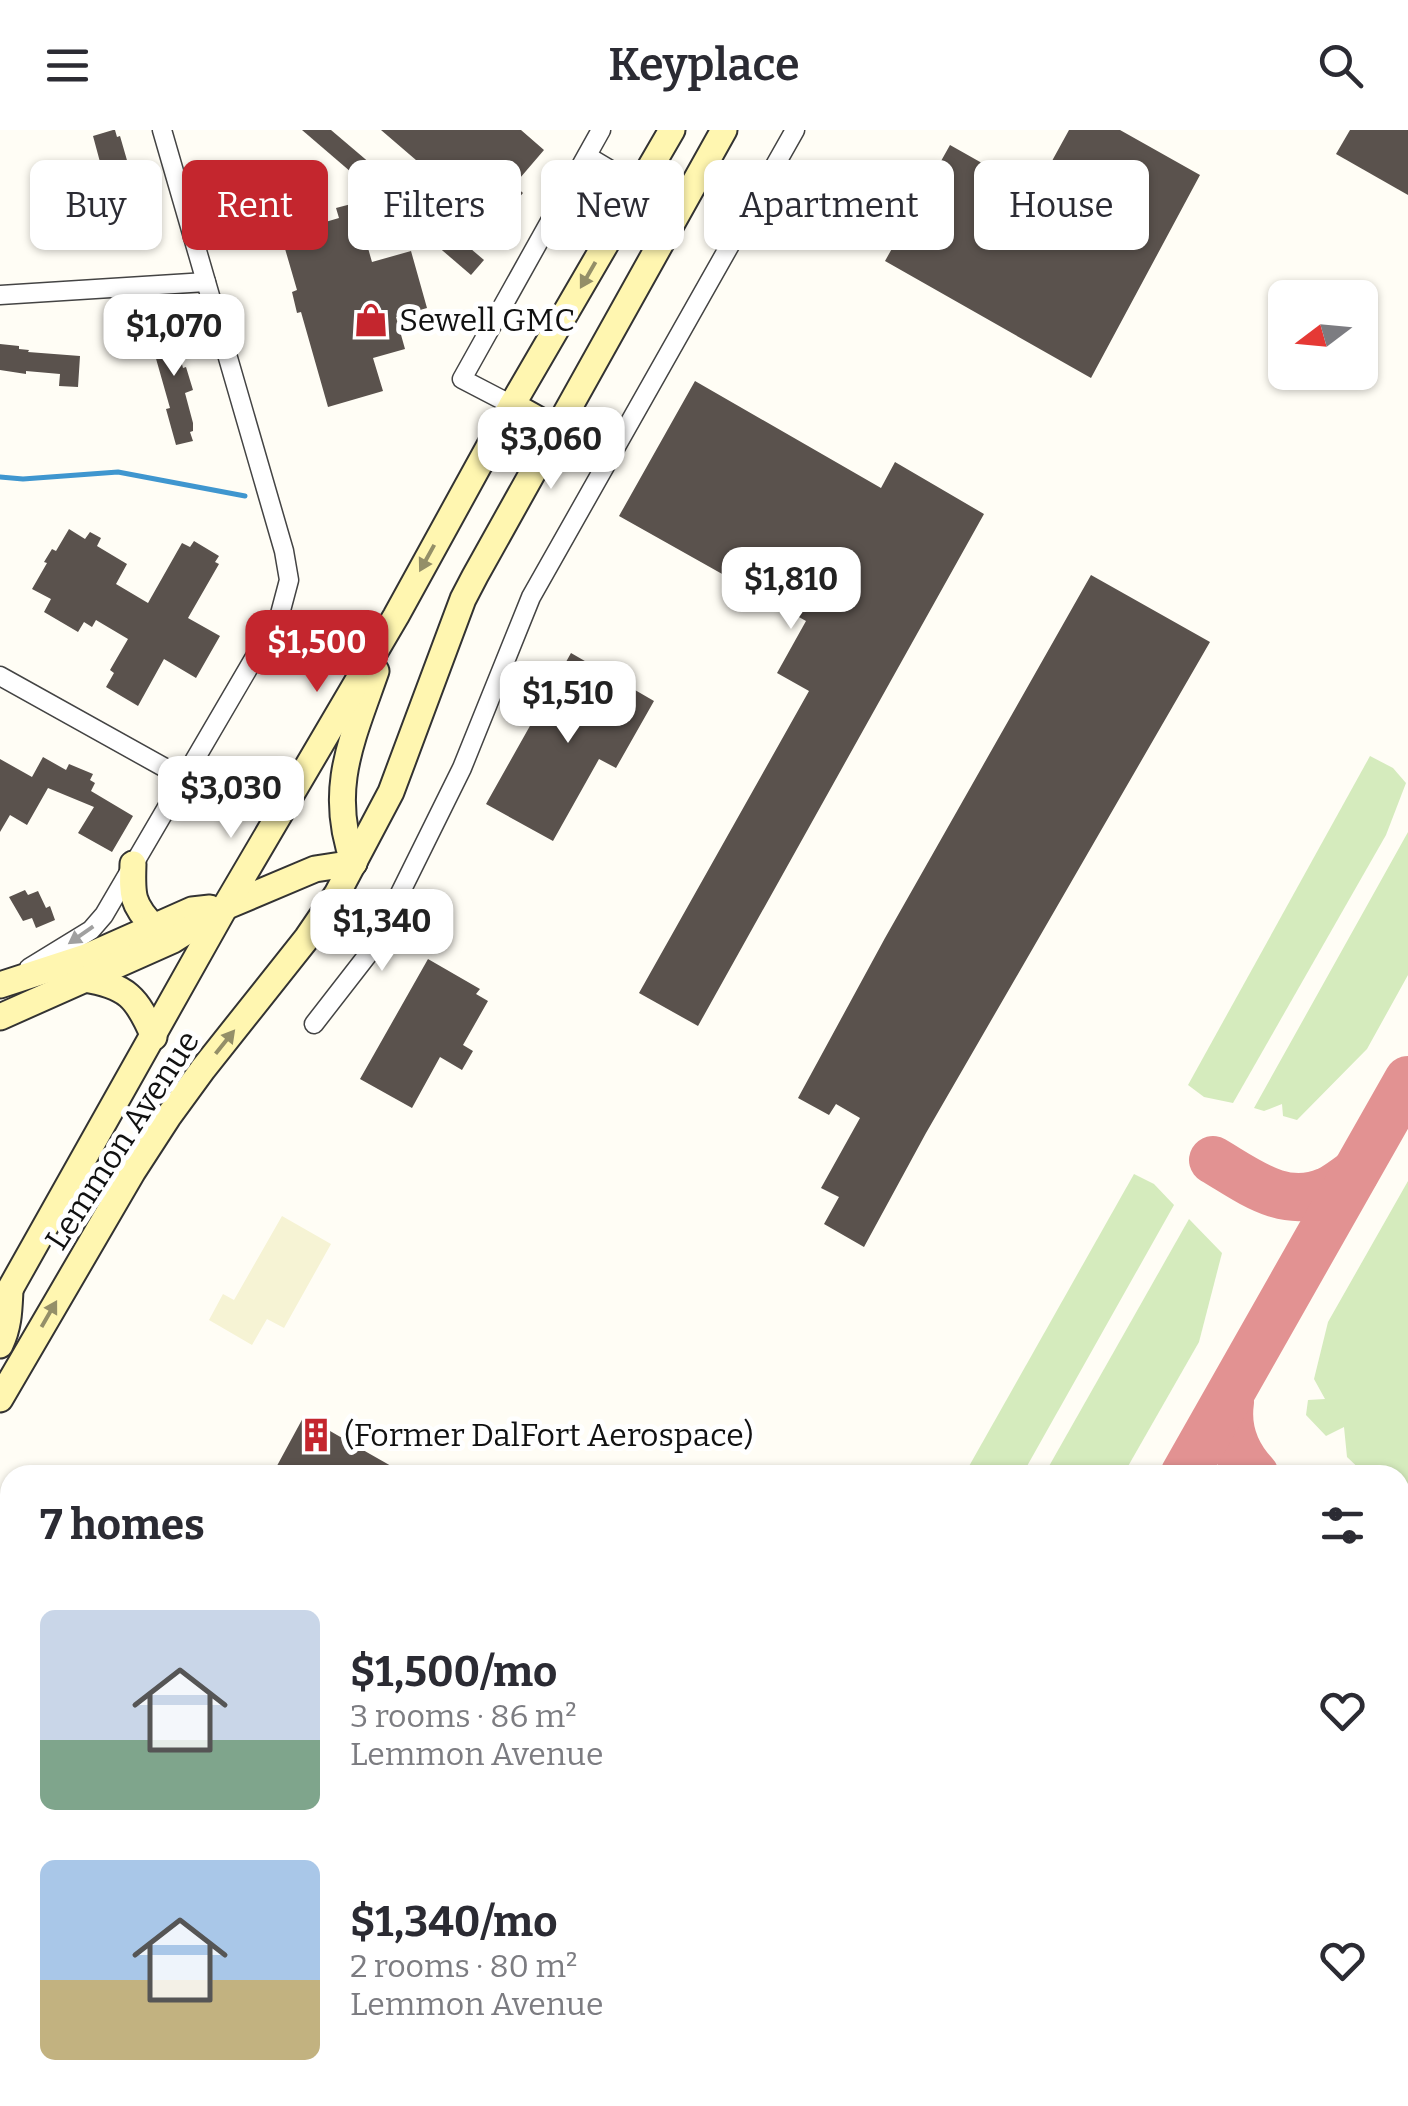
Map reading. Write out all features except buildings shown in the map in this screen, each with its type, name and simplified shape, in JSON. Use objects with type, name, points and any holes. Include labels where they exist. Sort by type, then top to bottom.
[{"type":"main road","name":"Lemmon Avenue","points":[[655,160],[672,130]]},
{"type":"main road","name":"Lemmon Avenue","points":[[0,1398],[168,1117],[337,894],[391,792],[464,598],[499,528],[724,130]]},
{"type":"main road","name":"Lemmon Avenue","points":[[5,1299],[225,907],[396,616],[603,250]]},
{"type":"main road","points":[[512,406],[555,429]]},
{"type":"main road","points":[[0,1017],[183,934],[225,907],[314,869],[354,863],[345,838],[341,804],[346,759],[396,616]]},
{"type":"main road","points":[[132,864],[135,904],[154,926]]},
{"type":"main road","points":[[2,984],[86,957],[192,910],[225,907]]},
{"type":"main road","points":[[84,979],[119,987],[132,996],[154,1036]]},
{"type":"main road","points":[[0,1344],[10,1318],[5,1299]]},
{"type":"street","points":[[2,984],[91,930],[104,915],[280,614],[289,580],[284,551],[162,130]]},
{"type":"street","points":[[512,406],[462,379],[602,130]]},
{"type":"street","points":[[314,1024],[373,948],[462,768],[531,597],[795,130]]},
{"type":"street","points":[[587,156],[594,160]]},
{"type":"street","points":[[0,295],[206,282]]},
{"type":"street","points":[[0,676],[185,780]]},
{"type":"shaded area","points":[[282,1216],[331,1244],[284,1328],[267,1319],[252,1345],[209,1320],[223,1294],[234,1300]]},
{"type":"green space","points":[[1370,756],[1393,768],[1406,783],[1386,835],[1233,1103],[1204,1097],[1188,1085]]},
{"type":"green space","points":[[1408,832],[1408,975],[1367,1049],[1297,1120],[1283,1116],[1282,1104],[1264,1111],[1254,1108]]},
{"type":"green space","points":[[1134,1174],[1154,1184],[1174,1205],[1028,1465],[970,1465]]},
{"type":"green space","points":[[1408,1181],[1408,1465],[1355,1465],[1347,1457],[1344,1427],[1326,1436],[1306,1415],[1308,1400],[1325,1399],[1314,1379],[1328,1322]]},
{"type":"green space","points":[[1189,1219],[1222,1253],[1199,1342],[1129,1465],[1050,1465]]},
{"type":"waterway","points":[[0,477],[118,472],[245,496]]},
{"type":"taxiway","points":[[1190,1465],[1408,1080]]},
{"type":"taxiway","points":[[1213,1160],[1267,1190],[1296,1197],[1327,1191],[1355,1173]]},
{"type":"taxiway","points":[[1230,1402],[1234,1442],[1248,1465]]},
{"type":"place","name":"Sewell GMC","points":[[371,320]]},
{"type":"place","name":"(Former DalFort Aerospace)","points":[[316,1435]]}]
